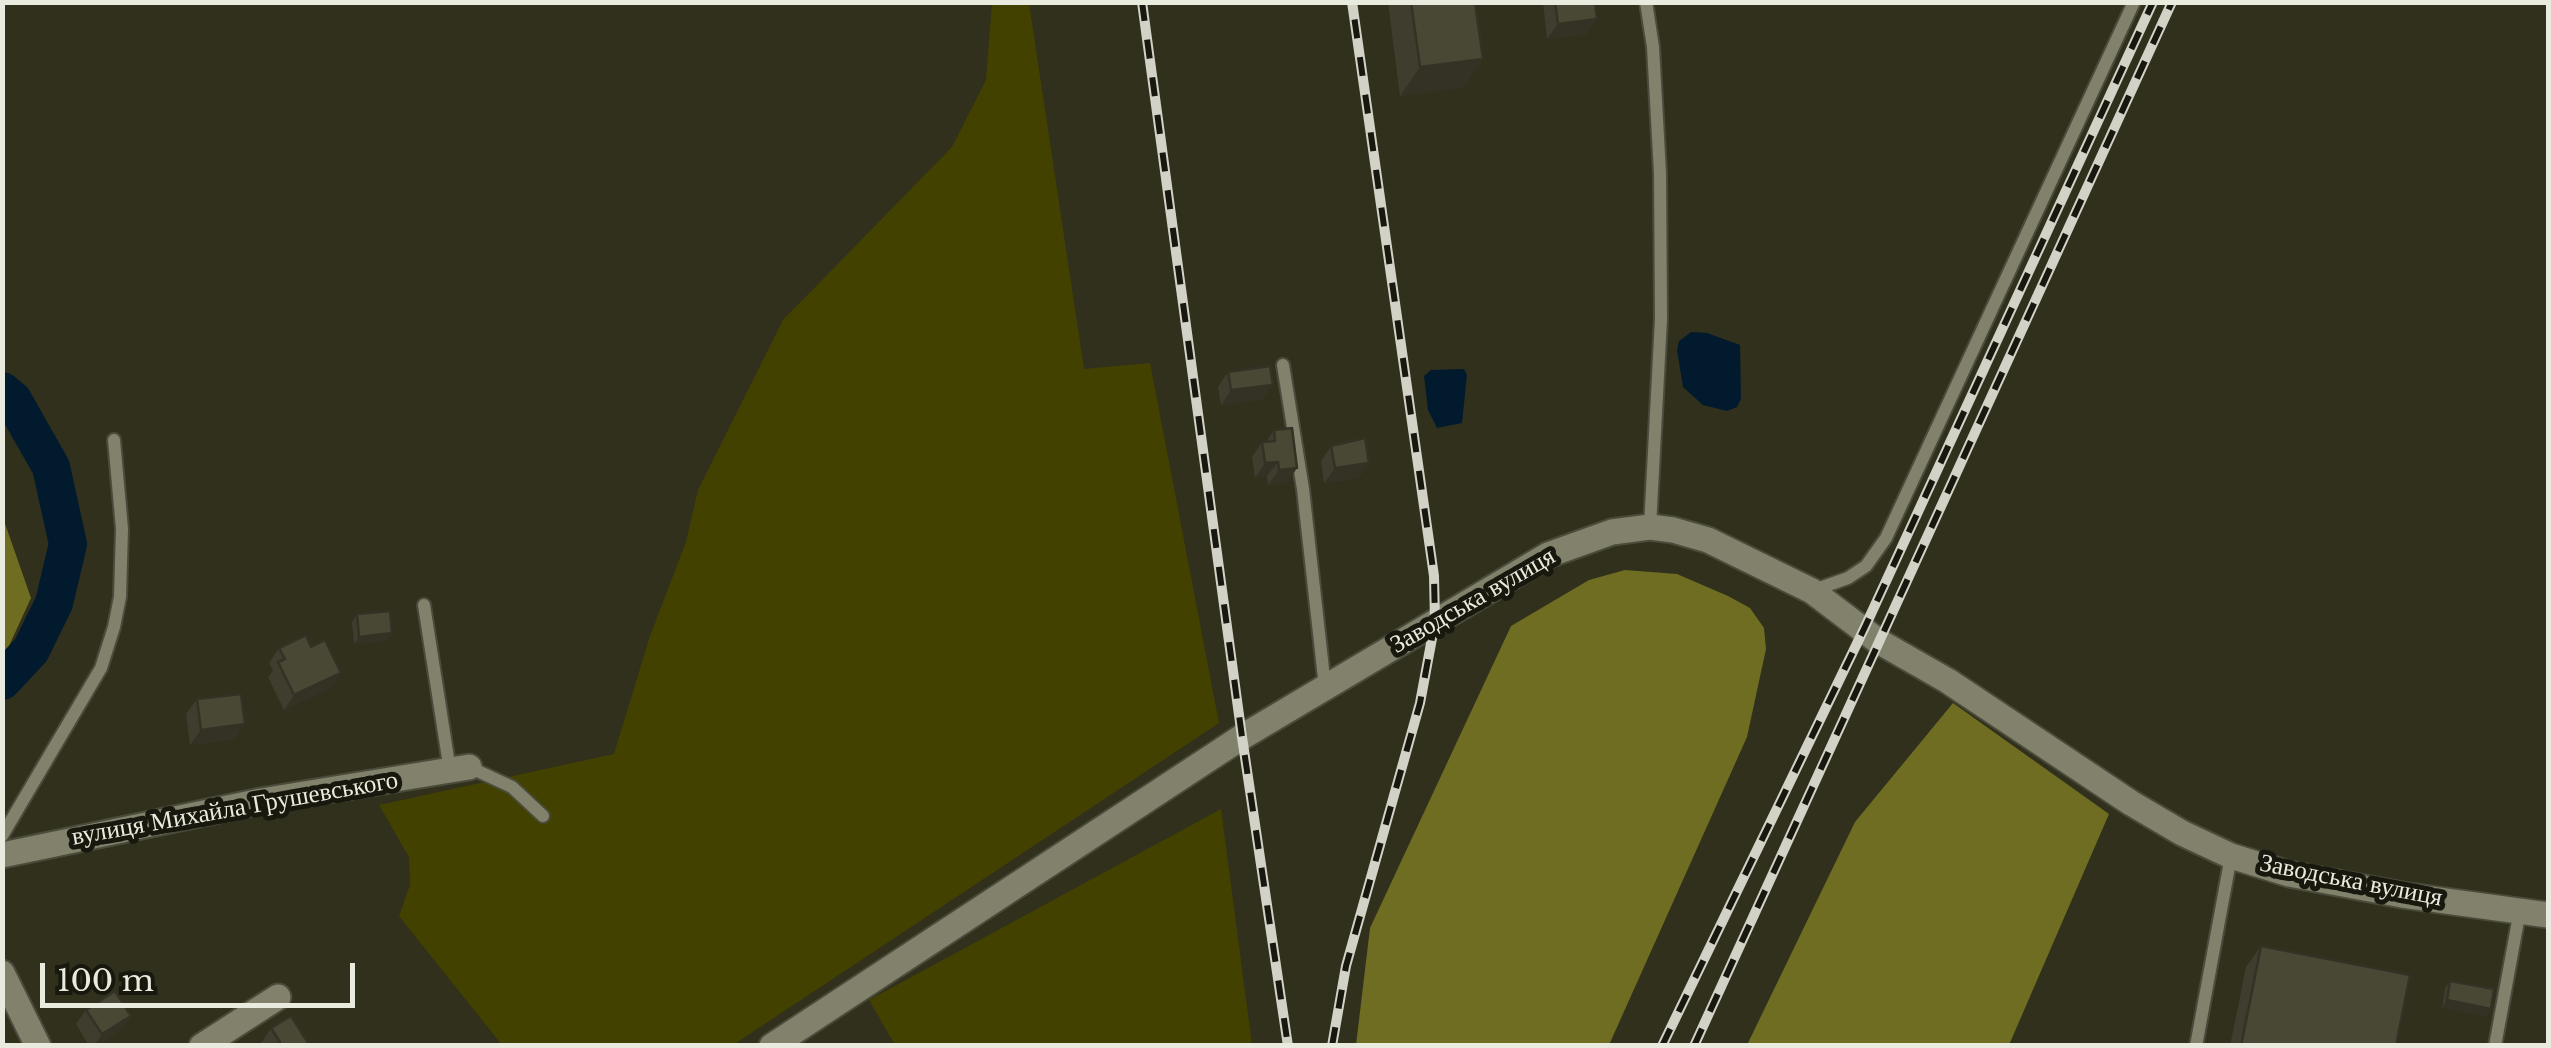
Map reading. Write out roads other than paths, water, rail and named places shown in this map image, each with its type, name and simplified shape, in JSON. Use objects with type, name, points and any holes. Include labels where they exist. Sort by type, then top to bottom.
[{"type":"street","name":"Заводська вулиця","points":[[772,1046],[1242,737],[1548,555],[1612,532],[1650,527],[1708,540],[1812,591],[1878,641],[1948,681],[2130,804],[2231,856],[2289,874],[2402,895],[2548,915]]},
{"type":"street","name":"вулиця Михайла Грушевського","points":[[2,855],[261,800],[460,769]]},
{"type":"street","points":[[2,972],[38,1046]]},
{"type":"street","points":[[202,1046],[278,997]]},
{"type":"lane","points":[[1646,2],[1653,47],[1660,173],[1661,319],[1650,527]]},
{"type":"lane","points":[[1812,591],[1848,578],[1866,566],[1886,538],[2134,2]]},
{"type":"lane","points":[[1283,365],[1303,490],[1326,688]]},
{"type":"lane","points":[[2,836],[101,668],[114,627],[120,597],[122,529],[114,440]]},
{"type":"lane","points":[[424,605],[460,769],[512,787],[543,816]]},
{"type":"lane","points":[[2196,1046],[2231,856]]},
{"type":"lane","points":[[2495,1046],[2520,910]]},
{"type":"water","points":[[1691,332],[1707,333],[1740,345],[1741,399],[1737,407],[1727,411],[1703,405],[1683,387],[1677,350],[1679,341]]},
{"type":"water","points":[[1464,369],[1467,375],[1462,423],[1437,428],[1428,410],[1424,376],[1431,370]]},
{"type":"waterway","points":[[2,391],[13,400],[51,467],[68,544],[54,603],[31,650],[2,681]]},
{"type":"railway","points":[[1142,2],[1288,1046]]},
{"type":"railway","points":[[1332,1046],[1346,966],[1420,703],[1435,622],[1434,576],[1352,2]]},
{"type":"railway","points":[[1662,1046],[1864,629],[2153,2]]},
{"type":"railway","points":[[1694,1046],[2172,2]]}]
